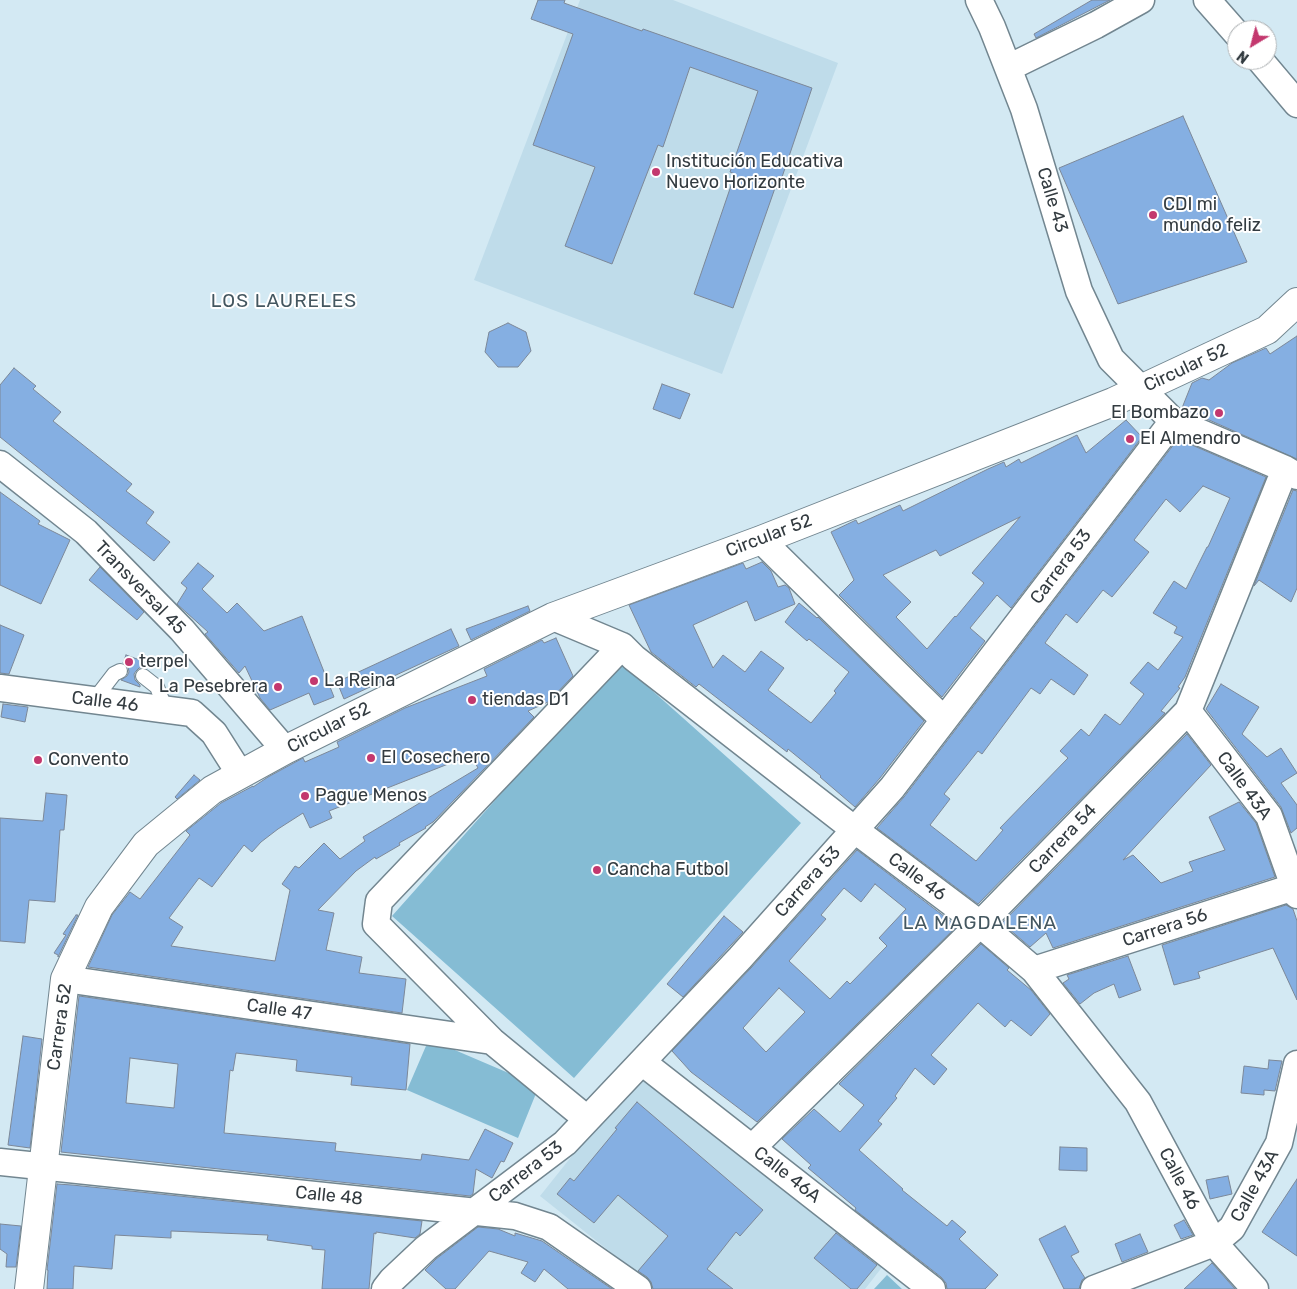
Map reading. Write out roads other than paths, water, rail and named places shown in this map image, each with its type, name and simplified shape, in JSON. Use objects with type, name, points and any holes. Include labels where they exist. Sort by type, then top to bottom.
[{"type":"street","name":"Calle 43","points":[[979,0],[992,27],[1024,110],[1079,291],[1111,359],[1173,421]]},
{"type":"street","points":[[1008,68],[1096,25],[1140,0]]},
{"type":"street","points":[[1207,0],[1227,23]]},
{"type":"street","points":[[1270,70],[1294,93]]},
{"type":"street","name":"Circular 52","points":[[240,774],[553,617],[761,540],[1112,402],[1267,330],[1297,302]]},
{"type":"street","points":[[1173,421],[1291,472]]},
{"type":"street","name":"Carrera 53","points":[[385,1289],[426,1248],[565,1143],[740,958],[892,788],[1173,421]]},
{"type":"street","name":"Transversal 45","points":[[0,464],[86,532],[182,630],[285,750]]},
{"type":"street","name":"Carrera 54","points":[[752,1148],[980,924],[1188,712],[1291,472]]},
{"type":"street","points":[[761,540],[944,720]]},
{"type":"street","name":"Calle 46","points":[[553,617],[622,646],[634,658],[854,830],[980,924],[1034,970],[1138,1102],[1214,1243],[1255,1289]]},
{"type":"street","points":[[587,1119],[492,1041],[376,924],[379,902],[622,646]]},
{"type":"street","name":"Calle 46","points":[[0,688],[192,713],[214,733],[240,774]]},
{"type":"street","name":"Calle 43A","points":[[1188,712],[1269,816],[1296,889]]},
{"type":"street","name":"Carrera 52","points":[[29,1289],[66,979],[99,907],[146,844],[212,790],[240,774]]},
{"type":"street","name":"Carrera 56","points":[[1034,970],[1296,889]]},
{"type":"street","name":"Calle 47","points":[[66,979],[492,1041]]},
{"type":"street","name":"Calle 46A","points":[[642,1062],[932,1289]]},
{"type":"street","name":"Calle 43A","points":[[1214,1243],[1232,1228],[1279,1143],[1297,1064]]},
{"type":"street","name":"Calle 48","points":[[0,1162],[515,1216],[549,1227],[638,1289]]},
{"type":"street","points":[[1094,1289],[1214,1243]]},
{"type":"lane","points":[[94,700],[114,674],[120,671]]},
{"type":"lane","points":[[143,676],[157,687],[166,710]]},
{"type":"place","name":"Institución Educativa Nuevo Horizonte","points":[[656,172]]},
{"type":"place","name":"CDI mi mundo feliz","points":[[1153,215]]},
{"type":"place","name":"El Bombazo","points":[[1219,413]]},
{"type":"place","name":"El Almendro","points":[[1130,439]]},
{"type":"place","name":"terpel","points":[[129,662]]},
{"type":"place","name":"La Reina","points":[[314,681]]},
{"type":"place","name":"La Pesebrera","points":[[278,687]]},
{"type":"place","name":"tiendas D1","points":[[472,700]]},
{"type":"place","name":"El Cosechero","points":[[371,758]]},
{"type":"place","name":"Convento","points":[[38,760]]},
{"type":"place","name":"Pague Menos","points":[[305,796]]},
{"type":"place","name":"Cancha Futbol","points":[[597,870]]},
{"type":"district","name":"LOS LAURELES","points":[[284,302]]},
{"type":"district","name":"LA MAGDALENA","points":[[980,924]]}]
